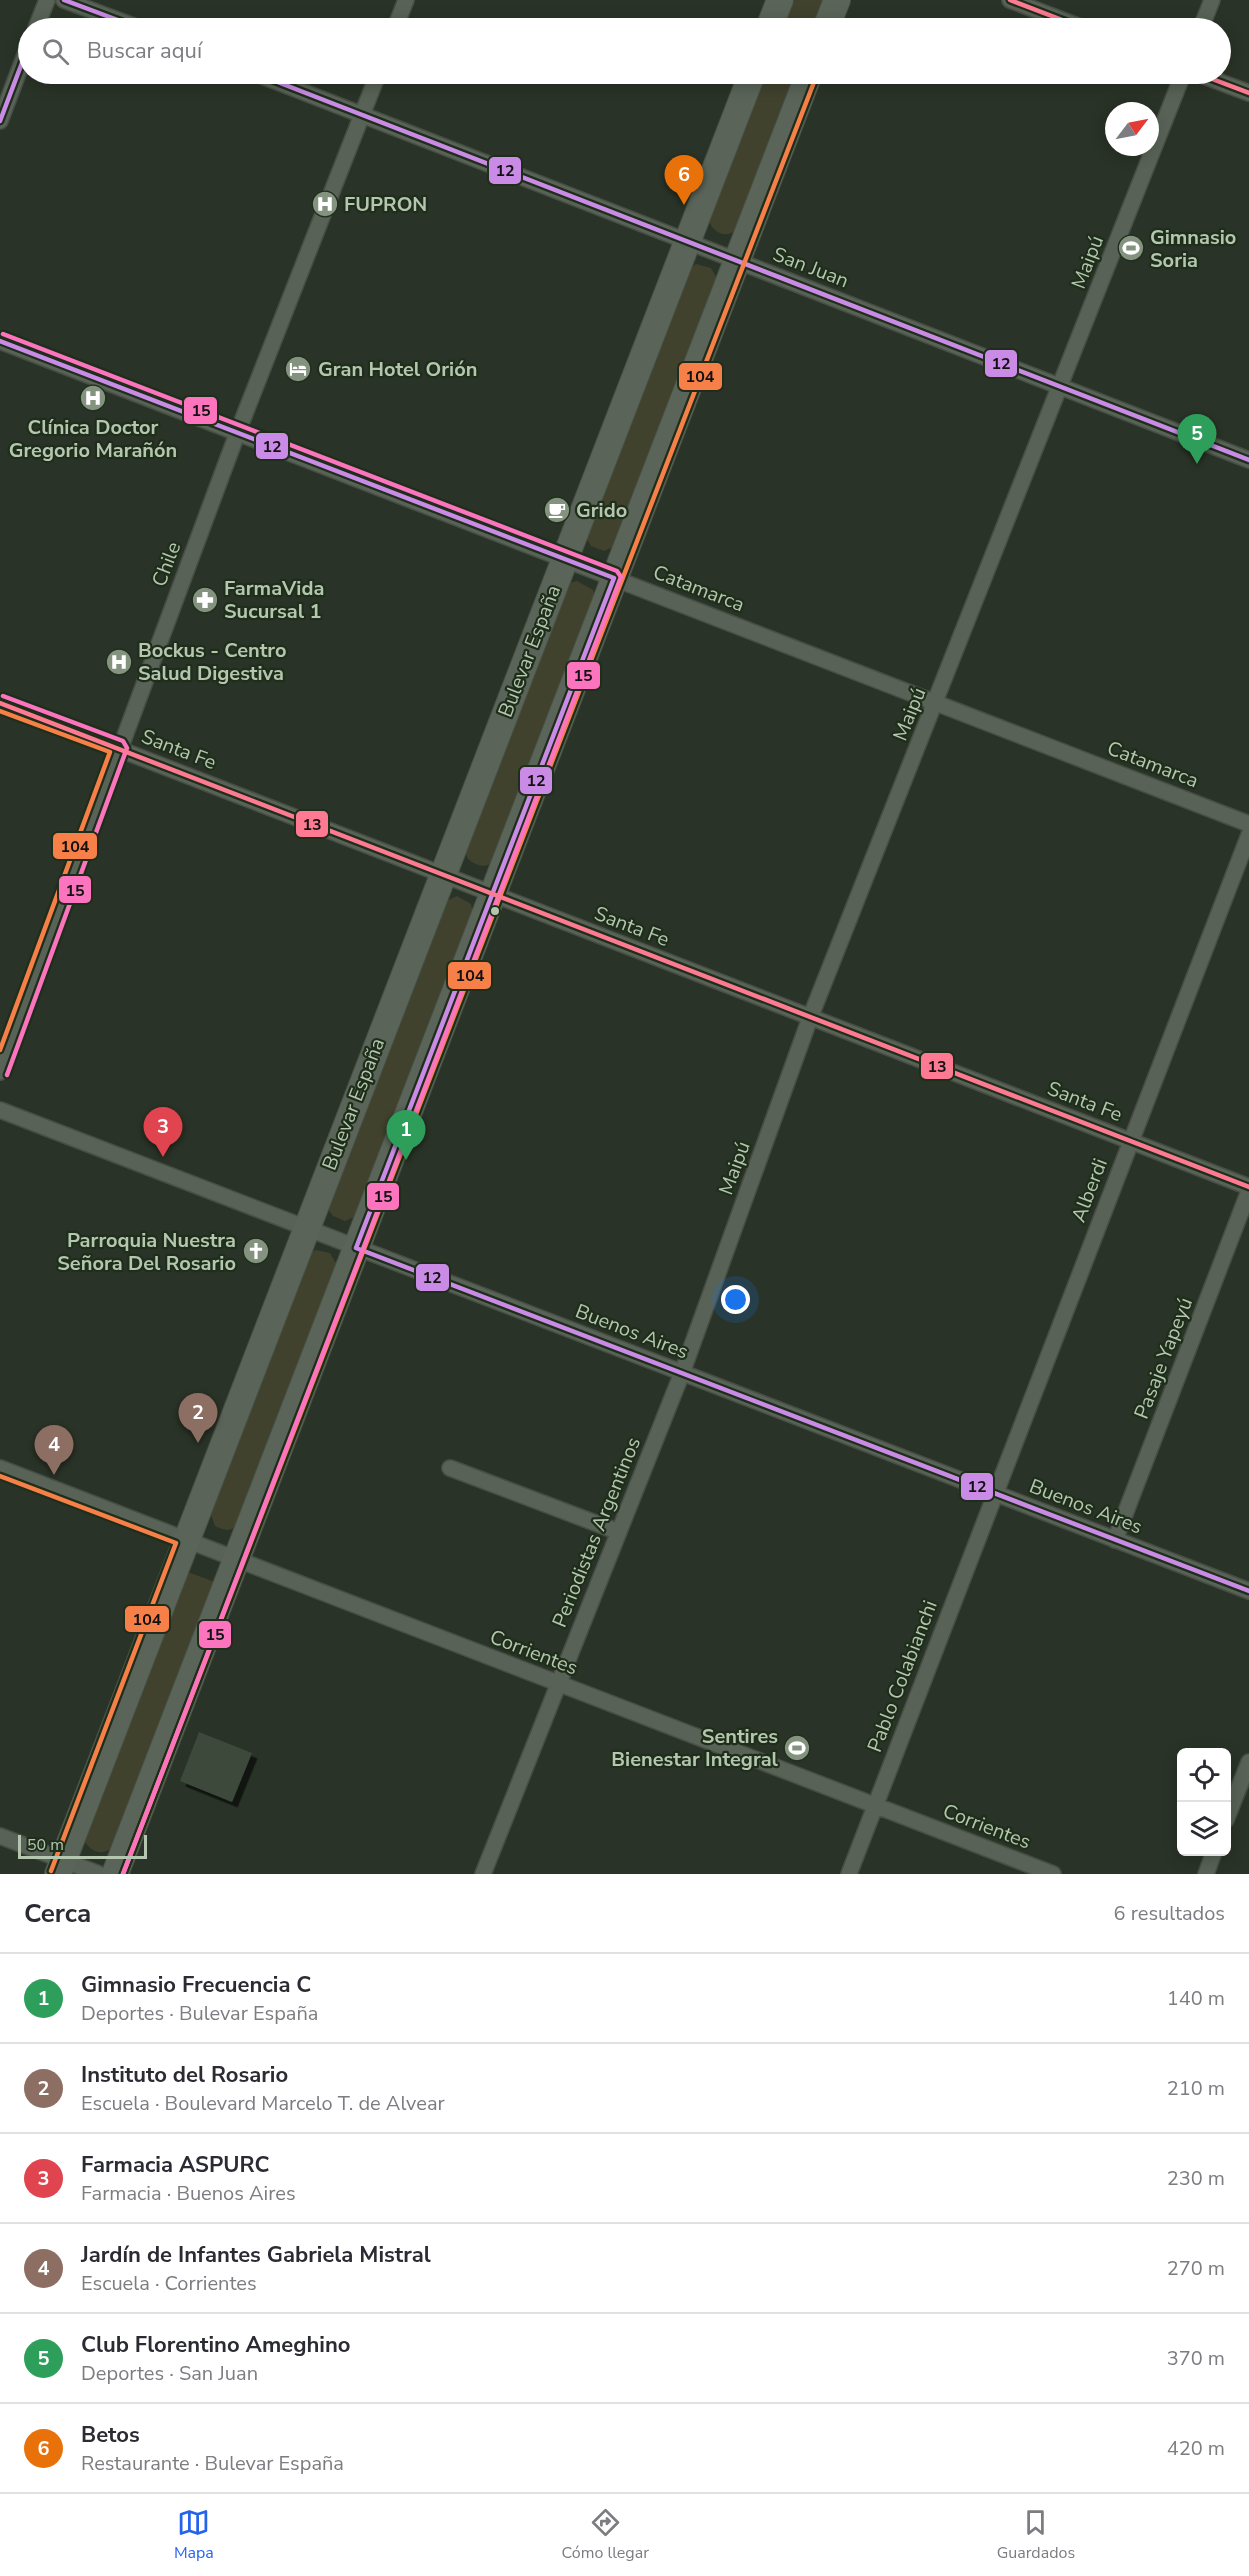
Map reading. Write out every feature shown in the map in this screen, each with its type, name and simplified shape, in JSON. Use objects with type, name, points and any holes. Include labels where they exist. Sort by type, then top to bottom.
[{"type":"main road","points":[[773,18],[780,0]]},
{"type":"main road","points":[[830,18],[837,0]]},
{"type":"main road","name":"Bulevar España","points":[[60,1867],[748,84]]},
{"type":"main road","points":[[115,1874],[805,84]]},
{"type":"street","points":[[40,18],[47,0]]},
{"type":"street","points":[[64,0],[112,18]]},
{"type":"street","points":[[399,18],[406,0]]},
{"type":"street","points":[[1010,0],[1057,18]]},
{"type":"street","points":[[1205,18],[1212,0]]},
{"type":"street","points":[[0,121],[18,73]]},
{"type":"street","name":"San Juan","points":[[283,84],[689,240],[1249,460]]},
{"type":"street","name":"Chile","points":[[0,1072],[237,434],[374,84]]},
{"type":"street","name":"Maipú","points":[[682,1373],[810,1018],[1179,84]]},
{"type":"street","points":[[1226,84],[1249,93]]},
{"type":"street","name":"Catamarca","points":[[0,341],[1249,824]]},
{"type":"street","name":"Santa Fe","points":[[0,703],[1131,1141],[1249,1189]]},
{"type":"street","name":"Alberdi","points":[[994,1493],[1249,835]]},
{"type":"street","name":"Buenos Aires","points":[[0,1110],[1249,1591]]},
{"type":"street","name":"Pasaje Yapeyú","points":[[1115,1539],[1249,1189]]},
{"type":"street","name":"Periodistas Argentinos","points":[[483,1874],[682,1373]]},
{"type":"street","name":"Corrientes","points":[[0,1468],[1053,1874]]},
{"type":"street","points":[[450,1468],[619,1532]]},
{"type":"street","name":"Pablo Colabianchi","points":[[849,1874],[994,1493]]},
{"type":"street","points":[[1231,1809],[1249,1762]]},
{"type":"street","points":[[0,1836],[60,1867],[99,1874]]},
{"type":"street","points":[[1206,1874],[1212,1856]]},
{"type":"green space","points":[[792,0],[826,0],[819,18],[785,18]]},
{"type":"green space","points":[[760,84],[793,84],[737,229],[728,234],[720,233],[713,228],[708,219]]},
{"type":"green space","points":[[696,264],[711,268],[718,280],[615,546],[604,551],[591,546],[585,536],[689,269]]},
{"type":"green space","points":[[577,581],[593,590],[595,598],[493,862],[483,866],[477,864],[468,859],[464,850],[569,583]]},
{"type":"green space","points":[[457,896],[471,904],[473,914],[356,1216],[345,1221],[333,1216],[328,1209],[444,902]]},
{"type":"green space","points":[[316,1250],[330,1253],[337,1265],[238,1524],[230,1530],[221,1529],[215,1526],[210,1512],[309,1254]]},
{"type":"green space","points":[[185,1571],[215,1582],[114,1845],[106,1851],[98,1852],[90,1848],[84,1840]]},
{"type":"building","points":[[199,1732],[252,1753],[232,1802],[180,1781]]},
{"type":"transit line","name":"12","points":[[64,0],[112,18]]},
{"type":"transit line","name":"13","points":[[1010,0],[1057,18]]},
{"type":"transit line","name":"12","points":[[0,121],[18,73]]},
{"type":"transit line","name":"12","points":[[283,84],[1249,460]]},
{"type":"transit line","name":"104","points":[[123,1874],[813,84]]},
{"type":"transit line","name":"13","points":[[1225,84],[1249,93]]},
{"type":"transit line","name":"15","points":[[3,334],[617,571],[621,577],[123,1874]]},
{"type":"transit line","name":"12","points":[[0,341],[614,578],[356,1248],[1249,1591]]},
{"type":"transit line","name":"15","points":[[3,696],[123,741],[127,748],[7,1075]]},
{"type":"transit line","name":"13","points":[[0,703],[1249,1187]]},
{"type":"transit line","name":"104","points":[[0,711],[110,752],[0,1050]]},
{"type":"transit line","name":"104","points":[[0,1476],[176,1543],[51,1871]]},
{"type":"place","name":"FUPRON","points":[[325,204]]},
{"type":"place","name":"Betos","points":[[684,205]]},
{"type":"place","name":"Gimnasio Soria","points":[[1131,248]]},
{"type":"place","name":"Gran Hotel Orión","points":[[298,369]]},
{"type":"place","name":"Clínica Doctor Gregorio Marañón","points":[[93,398]]},
{"type":"place","name":"Club Florentino Ameghino","points":[[1197,464]]},
{"type":"place","name":"Grido","points":[[557,510]]},
{"type":"place","name":"FarmaVida Sucursal 1","points":[[205,600]]},
{"type":"place","name":"Bockus - Centro Salud Digestiva","points":[[119,662]]},
{"type":"place","name":"Farmacia ASPURC","points":[[163,1157]]},
{"type":"place","name":"Gimnasio Frecuencia C","points":[[406,1160]]},
{"type":"place","name":"Parroquia Nuestra Señora Del Rosario","points":[[256,1251]]},
{"type":"place","name":"Instituto del Rosario","points":[[198,1443]]},
{"type":"place","name":"Jardín de Infantes Gabriela Mistral","points":[[54,1475]]},
{"type":"place","name":"Sentires Bienestar Integral","points":[[797,1748]]}]
